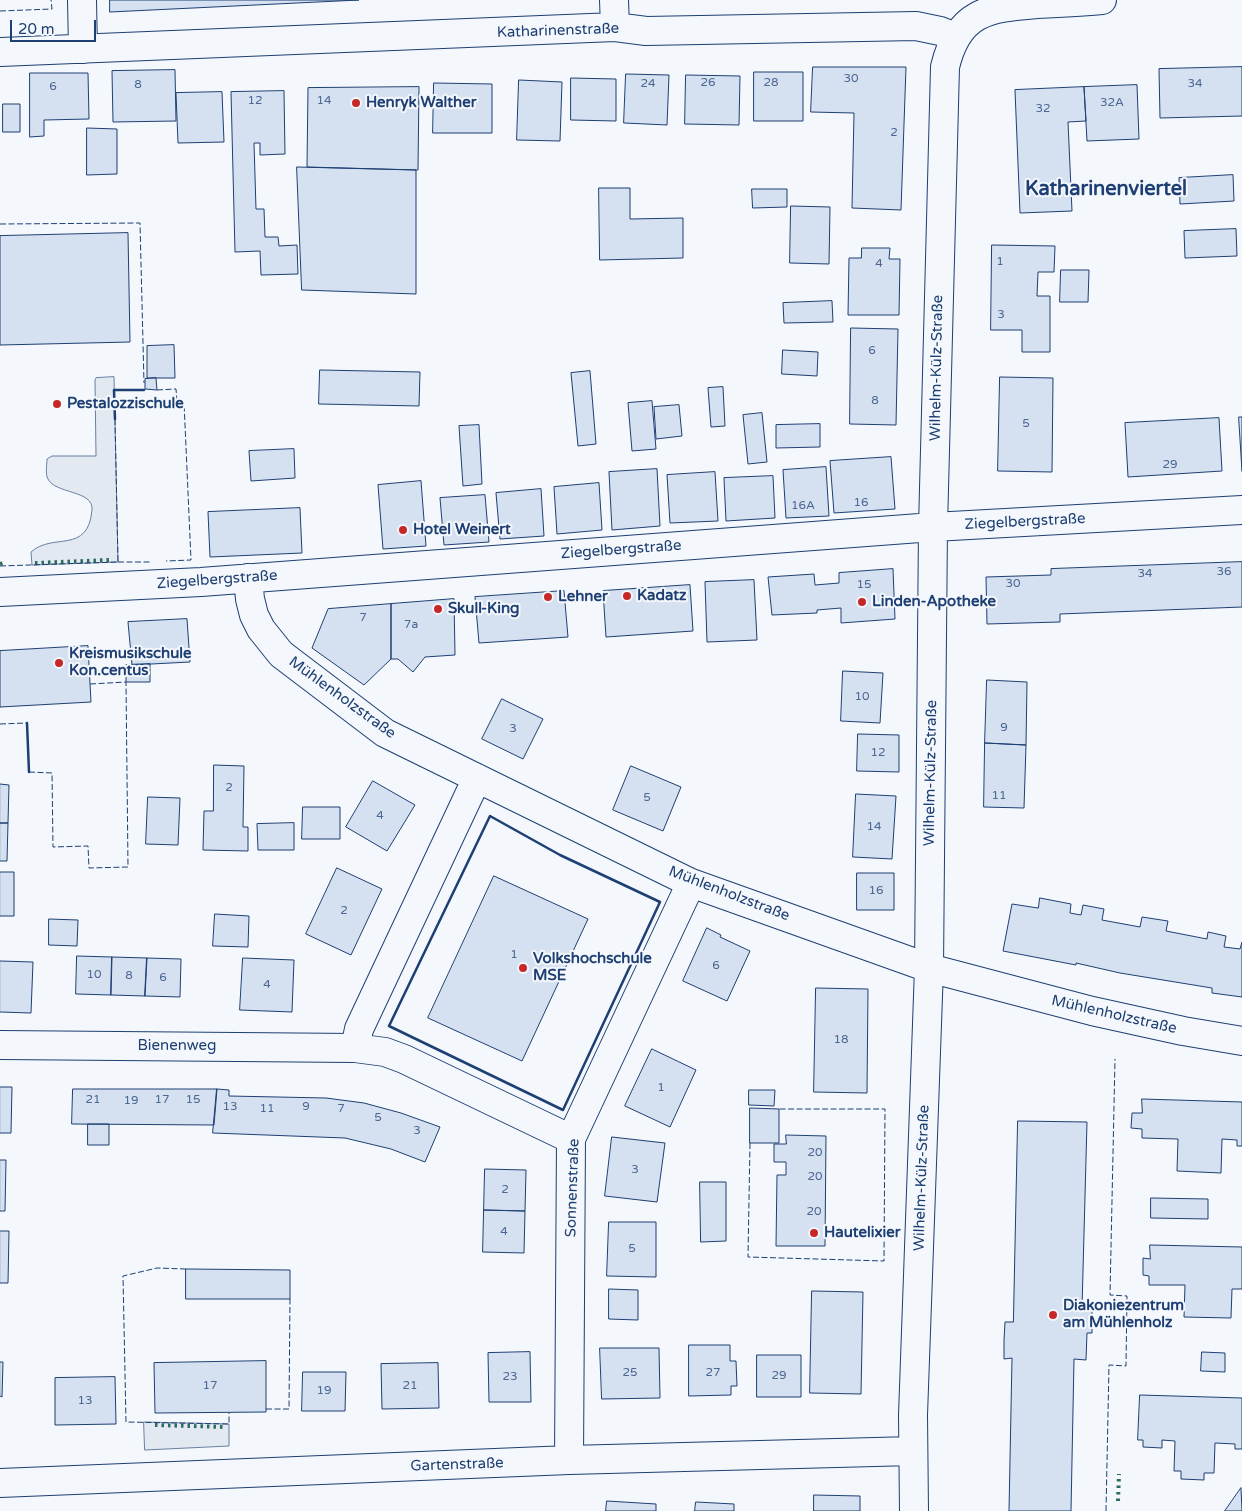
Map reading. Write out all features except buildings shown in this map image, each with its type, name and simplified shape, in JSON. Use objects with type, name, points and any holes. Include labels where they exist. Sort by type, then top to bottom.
[{"type":"street","points":[[82,0],[83,49]]},
{"type":"street","points":[[614,0],[615,27]]},
{"type":"street","points":[[956,37],[963,27],[988,11],[1004,7],[1093,0]]},
{"type":"street","name":"Katharinenstraße","points":[[0,52],[615,27],[646,31],[916,26],[940,31],[956,37]]},
{"type":"street","name":"Wilhelm-Külz-Straße","points":[[914,1511],[913,1415],[929,968],[933,527],[945,67],[948,54],[956,37]]},
{"type":"street","name":"Ziegelbergstraße","points":[[0,592],[248,578],[933,527],[1242,510]]},
{"type":"street","name":"Mühlenholzstraße","points":[[248,578],[254,615],[261,629],[282,654],[385,733],[691,882],[929,968],[1092,1011],[1182,1031],[1242,1041]]},
{"type":"street","points":[[355,1048],[359,1029],[477,778]]},
{"type":"street","name":"Sonnenstraße","points":[[569,1460],[571,1138],[691,882]]},
{"type":"street","name":"Bienenweg","points":[[0,1045],[355,1048],[385,1052],[404,1059],[571,1138]]},
{"type":"street","name":"Gartenstraße","points":[[0,1483],[569,1460],[914,1452]]},
{"type":"shaded area","points":[[114,377],[118,562],[32,565],[31,552],[49,543],[77,538],[84,533],[89,524],[92,510],[91,504],[81,495],[52,484],[47,475],[47,459],[52,456],[96,456],[95,380],[96,378]]},
{"type":"shaded area","points":[[144,1422],[229,1424],[229,1446],[145,1450]]},
{"type":"hedge","points":[[35,563],[109,560]]},
{"type":"hedge","points":[[155,1425],[225,1427]]},
{"type":"hedge","points":[[1118,1501],[1119,1474]]},
{"type":"fence","points":[[0,11],[52,9],[51,0]]},
{"type":"fence","points":[[0,224],[140,223],[144,383]]},
{"type":"fence","points":[[157,390],[176,389],[177,402],[184,402],[191,560],[166,561]]},
{"type":"fence","points":[[0,566],[118,562],[115,419]]},
{"type":"fence","points":[[118,562],[151,562]]},
{"type":"fence","points":[[29,772],[52,773],[53,847],[88,846],[89,868],[128,867],[126,682],[90,684]]},
{"type":"fence","points":[[0,724],[27,723]]},
{"type":"fence","points":[[1106,1511],[1109,1365],[1126,1366],[1127,1296],[1110,1295],[1115,1059]]},
{"type":"fence","points":[[750,1143],[748,1257],[884,1261],[885,1109],[779,1109]]},
{"type":"fence","points":[[186,1269],[157,1268],[123,1276],[126,1422],[229,1424],[229,1413]]},
{"type":"fence","points":[[266,1409],[289,1409],[290,1299]]},
{"type":"wall","points":[[115,419],[114,390],[144,390]]},
{"type":"wall","points":[[27,723],[29,772]]},
{"type":"wall","points":[[490,816],[560,855],[660,902],[563,1110],[389,1026],[490,816]]},
{"type":"place","name":"Henryk Walther","points":[[356,103]]},
{"type":"place","name":"Pestalozzischule","points":[[57,404]]},
{"type":"place","name":"Hotel Weinert","points":[[403,530]]},
{"type":"place","name":"Kadatz","points":[[627,596]]},
{"type":"place","name":"Lehner","points":[[548,597]]},
{"type":"place","name":"Linden-Apotheke","points":[[862,602]]},
{"type":"place","name":"Skull-King","points":[[438,609]]},
{"type":"place","name":"Kreismusikschule Kon.centus","points":[[59,663]]},
{"type":"place","name":"Volkshochschule MSE","points":[[523,968]]},
{"type":"place","name":"Hautelixier","points":[[814,1233]]},
{"type":"place","name":"Diakoniezentrum am Mühlenholz","points":[[1053,1315]]},
{"type":"district","name":"Katharinenviertel","points":[[1106,190]]}]
